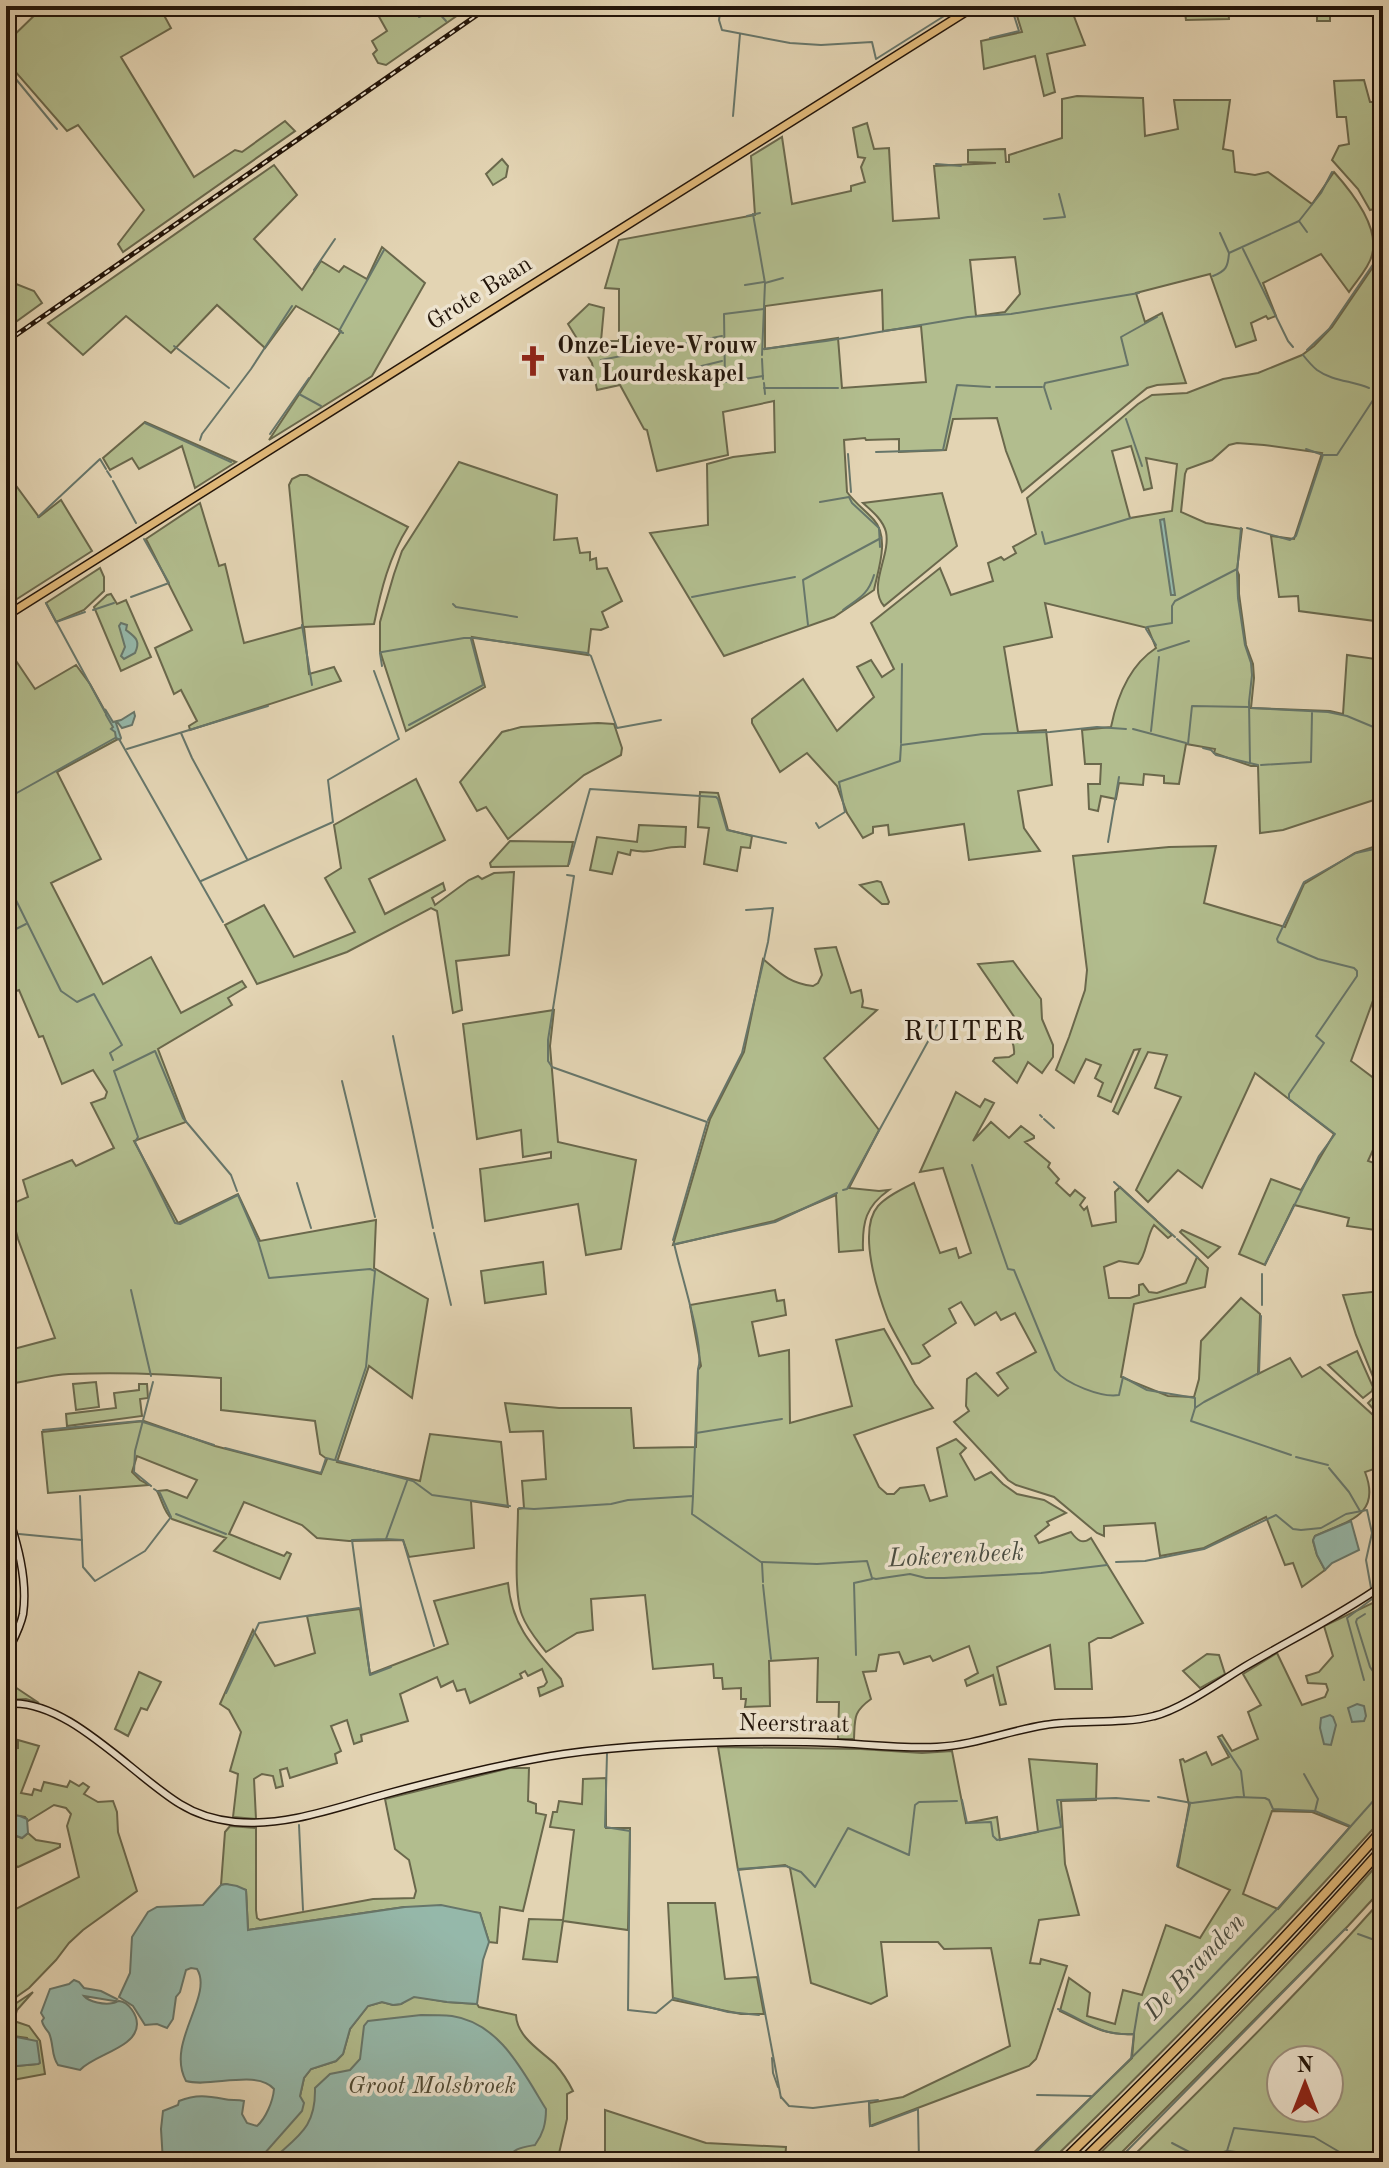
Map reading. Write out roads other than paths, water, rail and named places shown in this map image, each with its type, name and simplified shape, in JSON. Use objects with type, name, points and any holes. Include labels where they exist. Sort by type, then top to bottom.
[{"type":"highway","points":[[1062,2162],[1219,2006],[1383,1829]]},
{"type":"highway","points":[[1081,2162],[1239,2004],[1383,1848]]},
{"type":"main road","name":"Grote Baan","points":[[6,616],[975,6]]},
{"type":"street","points":[[6,1509],[21,1562],[24,1587],[19,1629],[6,1655]]},
{"type":"street","name":"Neerstraat","points":[[6,1704],[26,1704],[51,1712],[89,1736],[178,1803],[226,1821],[257,1823],[307,1816],[469,1773],[564,1754],[735,1742],[938,1747],[984,1741],[1044,1725],[1154,1716],[1199,1694],[1383,1585]]},
{"type":"waterway","points":[[721,6],[719,20],[722,30],[790,43],[872,42],[876,59],[960,6]]},
{"type":"waterway","points":[[990,38],[1019,31],[1011,6]]},
{"type":"waterway","points":[[419,17],[436,10],[446,21]]},
{"type":"waterway","points":[[733,116],[740,34]]},
{"type":"waterway","points":[[6,67],[57,129]]},
{"type":"waterway","points":[[936,164],[961,166]]},
{"type":"waterway","points":[[1213,276],[1226,268],[1229,253],[1299,221],[1321,193],[1332,172]]},
{"type":"waterway","points":[[1044,219],[1065,217],[1059,194]]},
{"type":"waterway","points":[[747,216],[760,213]]},
{"type":"waterway","points":[[753,214],[765,283],[762,355]]},
{"type":"waterway","points":[[1299,221],[1307,232]]},
{"type":"waterway","points":[[1220,233],[1229,253]]},
{"type":"waterway","points":[[314,270],[335,239]]},
{"type":"waterway","points":[[1243,249],[1293,347]]},
{"type":"waterway","points":[[343,333],[339,331],[384,250]]},
{"type":"waterway","points":[[1307,350],[1329,329],[1376,260],[1383,260]]},
{"type":"waterway","points":[[765,283],[783,278]]},
{"type":"waterway","points":[[745,285],[764,282]]},
{"type":"waterway","points":[[763,349],[1139,293]]},
{"type":"waterway","points":[[200,440],[292,306]]},
{"type":"waterway","points":[[763,376],[725,382],[724,314],[764,309]]},
{"type":"waterway","points":[[1051,409],[1045,383],[1128,365],[1121,337],[1157,317]]},
{"type":"waterway","points":[[601,360],[722,336]]},
{"type":"waterway","points":[[174,346],[229,388]]},
{"type":"waterway","points":[[1303,355],[1323,374],[1369,388]]},
{"type":"waterway","points":[[762,359],[763,379]]},
{"type":"waterway","points":[[673,373],[722,361]]},
{"type":"waterway","points":[[270,434],[309,378]]},
{"type":"waterway","points":[[764,383],[765,394]]},
{"type":"waterway","points":[[876,452],[943,450],[957,385],[990,387]]},
{"type":"waterway","points":[[996,387],[1042,387]]},
{"type":"waterway","points":[[764,388],[838,388]]},
{"type":"waterway","points":[[1247,528],[1290,540],[1296,536],[1323,455],[1337,455],[1379,391],[1383,393]]},
{"type":"waterway","points":[[299,394],[321,406]]},
{"type":"waterway","points":[[1126,419],[1142,466]]},
{"type":"waterway","points":[[145,423],[231,462]]},
{"type":"waterway","points":[[1306,449],[1323,455]]},
{"type":"waterway","points":[[848,454],[851,492]]},
{"type":"waterway","points":[[38,517],[100,459],[106,469]]},
{"type":"waterway","points":[[107,471],[111,477]]},
{"type":"waterway","points":[[113,481],[136,523]]},
{"type":"waterway","points":[[820,502],[849,497],[879,528],[880,547]]},
{"type":"waterway","points":[[1042,532],[1045,544],[1131,518]]},
{"type":"waterway","points":[[1241,528],[1237,573],[1238,598],[1252,675],[1250,763]]},
{"type":"waterway","points":[[808,625],[803,580],[881,538]]},
{"type":"waterway","points":[[131,597],[169,583],[144,539]]},
{"type":"waterway","points":[[1156,645],[1147,627],[1172,623],[1175,601],[1237,569]]},
{"type":"waterway","points":[[843,610],[866,592],[874,575]]},
{"type":"waterway","points":[[692,597],[795,577]]},
{"type":"waterway","points":[[46,603],[105,712]]},
{"type":"waterway","points":[[93,610],[114,603]]},
{"type":"waterway","points":[[453,604],[517,617]]},
{"type":"waterway","points":[[56,622],[85,612]]},
{"type":"waterway","points":[[302,625],[312,685]]},
{"type":"waterway","name":"Lokerenbeek","points":[[382,666],[382,652],[464,638],[587,653],[591,656],[617,728],[661,720]]},
{"type":"waterway","points":[[409,725],[483,685],[471,639]]},
{"type":"waterway","points":[[1158,651],[1189,641]]},
{"type":"waterway","points":[[1151,731],[1159,657]]},
{"type":"waterway","points":[[901,743],[902,664]]},
{"type":"waterway","name":"Lokerenbeek","points":[[201,881],[333,822],[328,780],[399,739],[374,671]]},
{"type":"waterway","points":[[127,749],[268,706]]},
{"type":"waterway","points":[[1188,744],[1192,706],[1249,707]]},
{"type":"waterway","points":[[1252,708],[1328,712],[1347,716],[1383,731]]},
{"type":"waterway","points":[[1261,765],[1311,762],[1312,713]]},
{"type":"waterway","points":[[816,823],[819,828],[845,812],[839,782],[900,761],[901,745],[983,734],[1097,727],[1126,729]]},
{"type":"waterway","points":[[1133,729],[1186,743]]},
{"type":"waterway","points":[[181,733],[247,859]]},
{"type":"waterway","name":"Lokerenbeek","points":[[6,799],[115,738]]},
{"type":"waterway","name":"Lokerenbeek","points":[[119,739],[223,922]]},
{"type":"waterway","points":[[1203,748],[1216,755],[1258,765]]},
{"type":"waterway","points":[[1108,842],[1119,777]]},
{"type":"waterway","points":[[569,864],[590,789],[716,797],[727,830],[786,843]]},
{"type":"waterway","points":[[1265,1264],[1319,1156],[1335,1134],[1289,1099],[1289,1094],[1324,1043],[1316,1036],[1357,976],[1354,968],[1318,959],[1277,939],[1304,882],[1356,853],[1374,849]]},
{"type":"waterway","points":[[567,875],[574,876],[548,1040],[548,1061],[552,1067],[707,1122],[673,1240]]},
{"type":"waterway","name":"Lokerenbeek","points":[[6,880],[61,991],[77,1002],[94,994],[122,1045],[110,1053],[113,1060]]},
{"type":"waterway","points":[[708,1120],[742,1053],[768,942],[773,908],[746,910]]},
{"type":"waterway","points":[[6,934],[26,924]]},
{"type":"waterway","points":[[843,1190],[847,1189],[937,1025]]},
{"type":"waterway","points":[[393,1036],[433,1228]]},
{"type":"waterway","name":"Lokerenbeek","points":[[237,1191],[231,1175],[183,1118],[155,1051],[114,1071],[138,1137],[135,1142],[175,1223],[180,1224],[238,1195],[258,1241],[269,1278],[375,1271],[366,1367],[335,1460],[413,1481],[432,1495],[510,1506]]},
{"type":"waterway","points":[[342,1081],[375,1217]]},
{"type":"waterway","points":[[1044,1119],[1054,1128]]},
{"type":"waterway","points":[[972,1165],[1008,1269],[1014,1270],[1055,1370],[1076,1385],[1112,1395],[1119,1395],[1123,1377],[1147,1390],[1195,1398],[1195,1408]]},
{"type":"waterway","points":[[1114,1182],[1156,1220]]},
{"type":"waterway","points":[[297,1183],[311,1228]]},
{"type":"waterway","points":[[675,1244],[775,1222],[837,1193]]},
{"type":"waterway","points":[[1159,1223],[1175,1237]]},
{"type":"waterway","points":[[434,1233],[451,1305]]},
{"type":"waterway","points":[[1177,1239],[1198,1258]]},
{"type":"waterway","points":[[674,1243],[698,1345],[693,1495]]},
{"type":"waterway","points":[[1262,1274],[1262,1305]]},
{"type":"waterway","points":[[131,1290],[151,1376]]},
{"type":"waterway","points":[[1261,1316],[1259,1373],[1195,1408],[1191,1421],[1291,1455]]},
{"type":"waterway","points":[[1383,1377],[1378,1380],[1383,1396]]},
{"type":"waterway","points":[[151,1486],[134,1472],[135,1451],[153,1382]]},
{"type":"waterway","points":[[696,1433],[782,1419]]},
{"type":"waterway","points":[[43,1430],[140,1421],[214,1445]]},
{"type":"waterway","points":[[225,1448],[321,1473],[326,1458],[334,1460]]},
{"type":"waterway","points":[[1296,1457],[1328,1465]]},
{"type":"waterway","points":[[1329,1468],[1360,1511]]},
{"type":"waterway","points":[[391,1667],[370,1675],[352,1540],[386,1539],[407,1481]]},
{"type":"waterway","points":[[80,1496],[83,1567],[95,1581],[145,1551],[171,1517],[160,1493],[154,1489]]},
{"type":"waterway","name":"Lokerenbeek","points":[[519,1508],[693,1496],[692,1514],[761,1562],[817,1564],[867,1561],[872,1578],[876,1579],[910,1574],[944,1578],[1041,1573],[1107,1565]]},
{"type":"waterway","name":"Lokerenbeek","points":[[1116,1562],[1145,1561],[1204,1549],[1276,1515],[1293,1529],[1301,1530],[1321,1528],[1346,1514],[1367,1510],[1372,1533],[1366,1560],[1371,1588]]},
{"type":"waterway","points":[[176,1514],[226,1534]]},
{"type":"waterway","points":[[19,1534],[82,1540]]},
{"type":"waterway","points":[[386,1539],[403,1540],[434,1646]]},
{"type":"waterway","points":[[762,1563],[763,1582]]},
{"type":"waterway","points":[[856,1655],[854,1583],[872,1579]]},
{"type":"waterway","points":[[763,1585],[771,1659]]},
{"type":"waterway","points":[[1364,1680],[1347,1618],[1372,1599],[1383,1595]]},
{"type":"waterway","points":[[226,1693],[259,1623],[359,1608]]},
{"type":"waterway","name":"Lokerenbeek","points":[[1377,1610],[1383,1622]]},
{"type":"waterway","points":[[1365,1614],[1356,1622],[1370,1667],[1377,1677]]},
{"type":"waterway","points":[[1383,1674],[1377,1677],[1383,1708]]},
{"type":"waterway","points":[[1220,1739],[1241,1771],[1244,1796]]},
{"type":"waterway","name":"De Branden","points":[[607,1754],[605,1827],[630,1831],[628,2010],[656,2013],[674,1998],[728,2012],[759,2015]]},
{"type":"waterway","points":[[1304,1774],[1318,1799],[1315,1811]]},
{"type":"waterway","name":"De Branden","points":[[1026,2162],[1189,2001],[1278,1908],[1383,1790]]},
{"type":"waterway","points":[[1158,1797],[1192,1803],[1237,1797],[1265,1798],[1273,1809],[1315,1811],[1350,1826]]},
{"type":"waterway","name":"De Branden","points":[[962,1800],[967,1823],[991,1822],[993,1836],[997,1840],[1061,1827],[1057,1800],[1116,1798],[1149,1801]]},
{"type":"waterway","name":"De Branden","points":[[781,2098],[738,1869],[786,1866],[801,1872],[815,1887],[848,1828],[909,1855],[915,1805],[919,1802],[957,1801]]},
{"type":"waterway","points":[[1177,1866],[1190,1804]]},
{"type":"waterway","points":[[299,1825],[303,1910]]},
{"type":"waterway","points":[[1116,2162],[1347,1930]]},
{"type":"waterway","points":[[1358,1934],[1383,1943]]},
{"type":"waterway","points":[[1134,2033],[1139,2003]]},
{"type":"waterway","points":[[1058,2009],[1112,2033],[1134,2034],[1131,2059]]},
{"type":"waterway","name":"De Branden","points":[[772,2058],[778,2087]]},
{"type":"waterway","points":[[1037,2095],[1091,2096]]},
{"type":"waterway","name":"De Branden","points":[[781,2097],[789,2106],[813,2108],[869,2101],[870,2126],[918,2109],[919,2162]]},
{"type":"waterway","points":[[869,2101],[878,2100]]},
{"type":"waterway","points":[[1208,2162],[1210,2156],[1227,2151],[1234,2128],[1314,2137],[1348,2157],[1352,2154],[1365,2161]]},
{"type":"waterway","points":[[1172,2143],[1199,2157],[1214,2155]]},
{"type":"waterway","points":[[1227,2151],[1304,2162]]},
{"type":"railway","points":[[6,342],[490,6]]},
{"type":"place","name":"Onze-Lieve-Vrouw van Lourdeskapel","points":[[533,361]]},
{"type":"district","name":"RUITER","points":[[965,1033]]},
{"type":"park label","name":"Groot Molsbroek","points":[[432,2087]]}]
